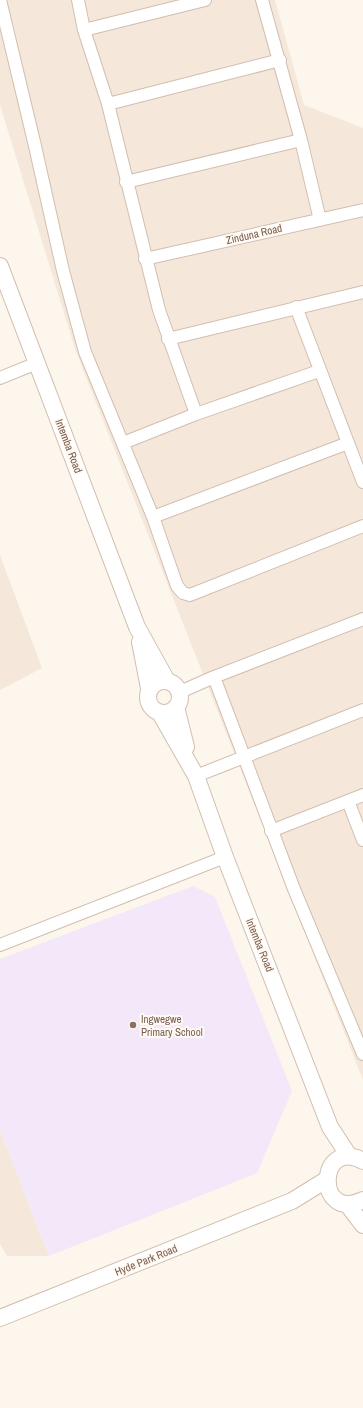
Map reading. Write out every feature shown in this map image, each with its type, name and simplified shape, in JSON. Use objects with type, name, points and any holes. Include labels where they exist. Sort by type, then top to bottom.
[{"type":"street","points":[[0,0],[63,271],[85,352],[124,443],[153,517],[177,586],[183,593],[190,595],[363,526]]},
{"type":"street","points":[[78,0],[84,30],[108,104],[145,259],[168,339],[196,414]]},
{"type":"street","points":[[84,30],[180,3],[205,0]]},
{"type":"street","points":[[262,0],[280,60],[320,220]]},
{"type":"street","points":[[108,104],[280,60]]},
{"type":"street","points":[[126,182],[301,140]]},
{"type":"street","name":"Zinduna Road","points":[[145,259],[363,210]]},
{"type":"street","name":"Intemba Road","points":[[0,266],[138,627]]},
{"type":"street","points":[[168,339],[363,292]]},
{"type":"street","points":[[296,307],[319,371],[363,482]]},
{"type":"street","points":[[0,378],[37,363]]},
{"type":"street","points":[[124,443],[196,414],[319,371]]},
{"type":"street","points":[[153,517],[348,443]]},
{"type":"street","points":[[138,627],[149,688],[147,698],[151,708],[160,713],[169,713],[178,700],[214,677],[363,619]]},
{"type":"street","points":[[138,627],[167,681]]},
{"type":"street","points":[[214,677],[245,757],[271,831],[363,1054]]},
{"type":"street","points":[[149,688],[157,682],[167,681],[175,685],[193,769]]},
{"type":"street","points":[[193,769],[245,757],[363,710]]},
{"type":"street","points":[[160,713],[193,769]]},
{"type":"street","name":"Intemba Road","points":[[193,769],[330,1127]]},
{"type":"street","points":[[271,831],[363,795]]},
{"type":"street","points":[[348,800],[363,840]]},
{"type":"street","points":[[0,945],[226,857]]},
{"type":"street","points":[[330,1127],[358,1158]]},
{"type":"street","points":[[330,1127],[330,1193],[341,1201],[363,1225]]},
{"type":"street","points":[[292,1201],[329,1173],[336,1161],[358,1158]]},
{"type":"street","points":[[292,1201],[341,1201],[355,1203],[363,1200]]},
{"type":"street","name":"Hyde Park Road","points":[[0,1318],[292,1201]]},
{"type":"shaded area","points":[[0,0],[275,0],[304,105],[363,128],[363,1080],[76,352],[0,105]]},
{"type":"shaded area","points":[[0,555],[42,668],[0,690]]},
{"type":"shaded area","name":"Ingwegwe Primary School","points":[[193,886],[215,897],[292,1091],[257,1173],[49,1256],[0,1130],[0,959]]},
{"type":"shaded area","points":[[0,1130],[49,1256],[7,1256],[0,1244]]},
{"type":"place","name":"Ingwegwe Primary School","points":[[133,1025]]}]
